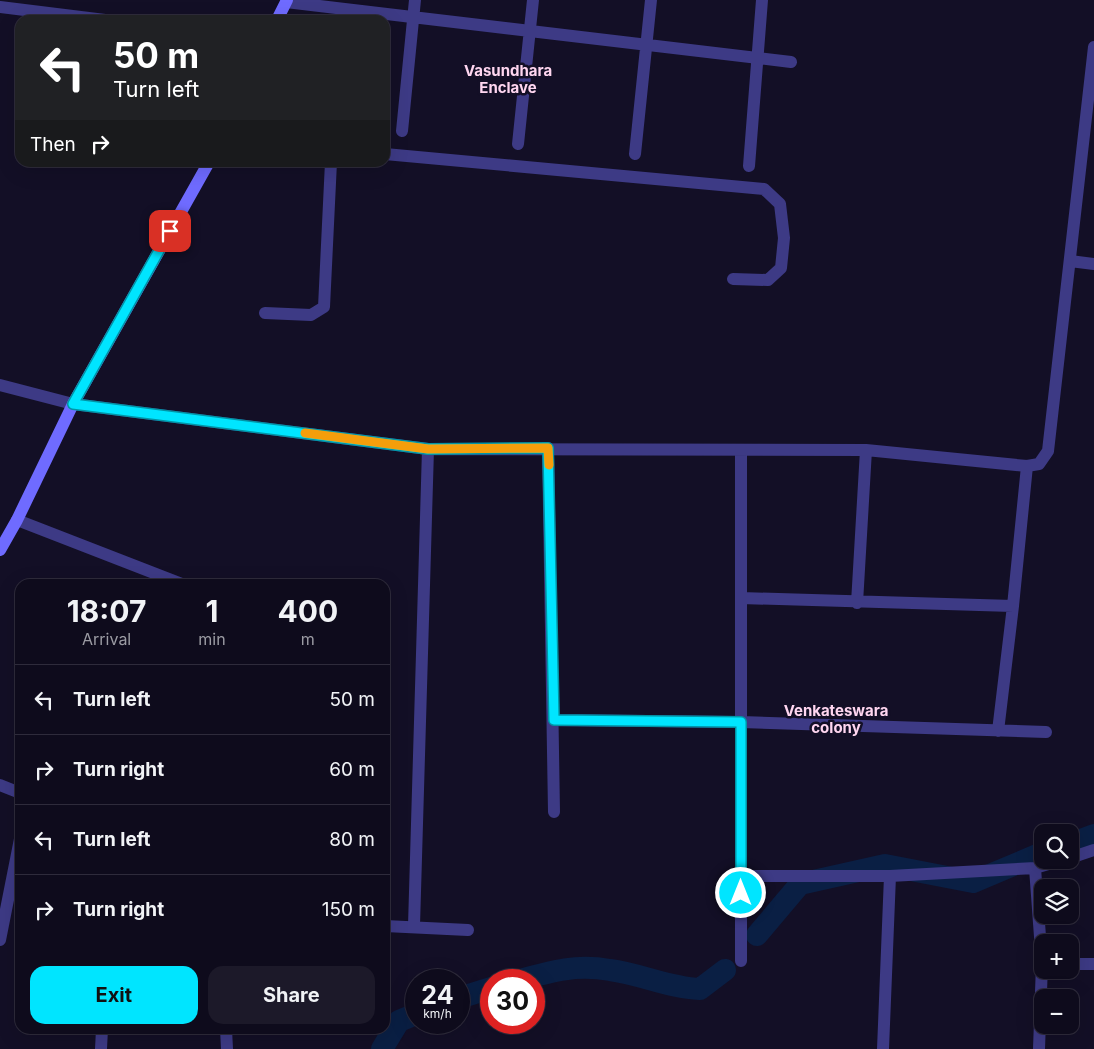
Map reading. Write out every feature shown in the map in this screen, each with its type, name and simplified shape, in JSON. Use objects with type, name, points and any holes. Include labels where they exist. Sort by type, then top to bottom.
[{"type":"street","points":[[402,131],[415,0]]},
{"type":"street","points":[[518,144],[533,0]]},
{"type":"street","points":[[635,154],[651,0]]},
{"type":"street","points":[[749,166],[762,0]]},
{"type":"street","points":[[279,15],[286,1],[347,15]]},
{"type":"street","points":[[0,7],[65,15]]},
{"type":"street","points":[[390,16],[414,17],[791,62]]},
{"type":"street","points":[[0,384],[73,404],[428,449],[866,450],[1027,466],[1039,464],[1048,451],[1070,261],[1089,140],[1094,47]]},
{"type":"street","points":[[390,154],[764,189],[780,204],[784,238],[781,268],[768,280],[733,278]]},
{"type":"street","points":[[0,550],[17,520],[73,404],[206,167]]},
{"type":"street","points":[[265,313],[311,315],[324,306],[331,167]]},
{"type":"street","points":[[1070,261],[1094,264]]},
{"type":"street","points":[[548,448],[554,720],[554,812]]},
{"type":"street","points":[[414,926],[428,449]]},
{"type":"street","points":[[741,450],[741,962]]},
{"type":"street","points":[[857,603],[866,450]]},
{"type":"street","points":[[998,731],[1027,466]]},
{"type":"street","points":[[17,520],[169,579]]},
{"type":"street","points":[[741,598],[857,603],[1013,606]]},
{"type":"street","points":[[554,720],[741,722],[1046,732]]},
{"type":"street","points":[[0,785],[15,790]]},
{"type":"street","points":[[1079,855],[1094,850]]},
{"type":"street","points":[[0,940],[15,864]]},
{"type":"street","points":[[741,876],[890,876],[1034,868]]},
{"type":"street","points":[[1035,869],[1040,934]]},
{"type":"street","points":[[883,1049],[890,876]]},
{"type":"street","points":[[390,926],[468,930]]},
{"type":"street","points":[[1079,964],[1094,964]]},
{"type":"street","points":[[1039,1049],[1041,979]]},
{"type":"street","points":[[101,1049],[102,1034]]},
{"type":"street","points":[[226,1034],[227,1049]]},
{"type":"waterway","points":[[1079,841],[1094,835]]},
{"type":"waterway","points":[[757,935],[800,884],[885,865],[973,882],[1034,856]]},
{"type":"waterway","points":[[545,974],[564,969],[598,968],[677,986],[700,989],[725,970]]},
{"type":"waterway","points":[[470,995],[480,991]]},
{"type":"waterway","points":[[382,1049],[399,1021],[405,1019]]},
{"type":"slow traffic","points":[[305,433],[428,449],[548,448],[549,465]]},
{"type":"district","name":"Vasundhara Enclave","points":[[508,80]]},
{"type":"district","name":"Venkateswara colony","points":[[836,720]]},
{"type":"route","points":[[170,231],[73,404],[428,449],[548,448],[554,720],[741,722],[741,893]]}]
